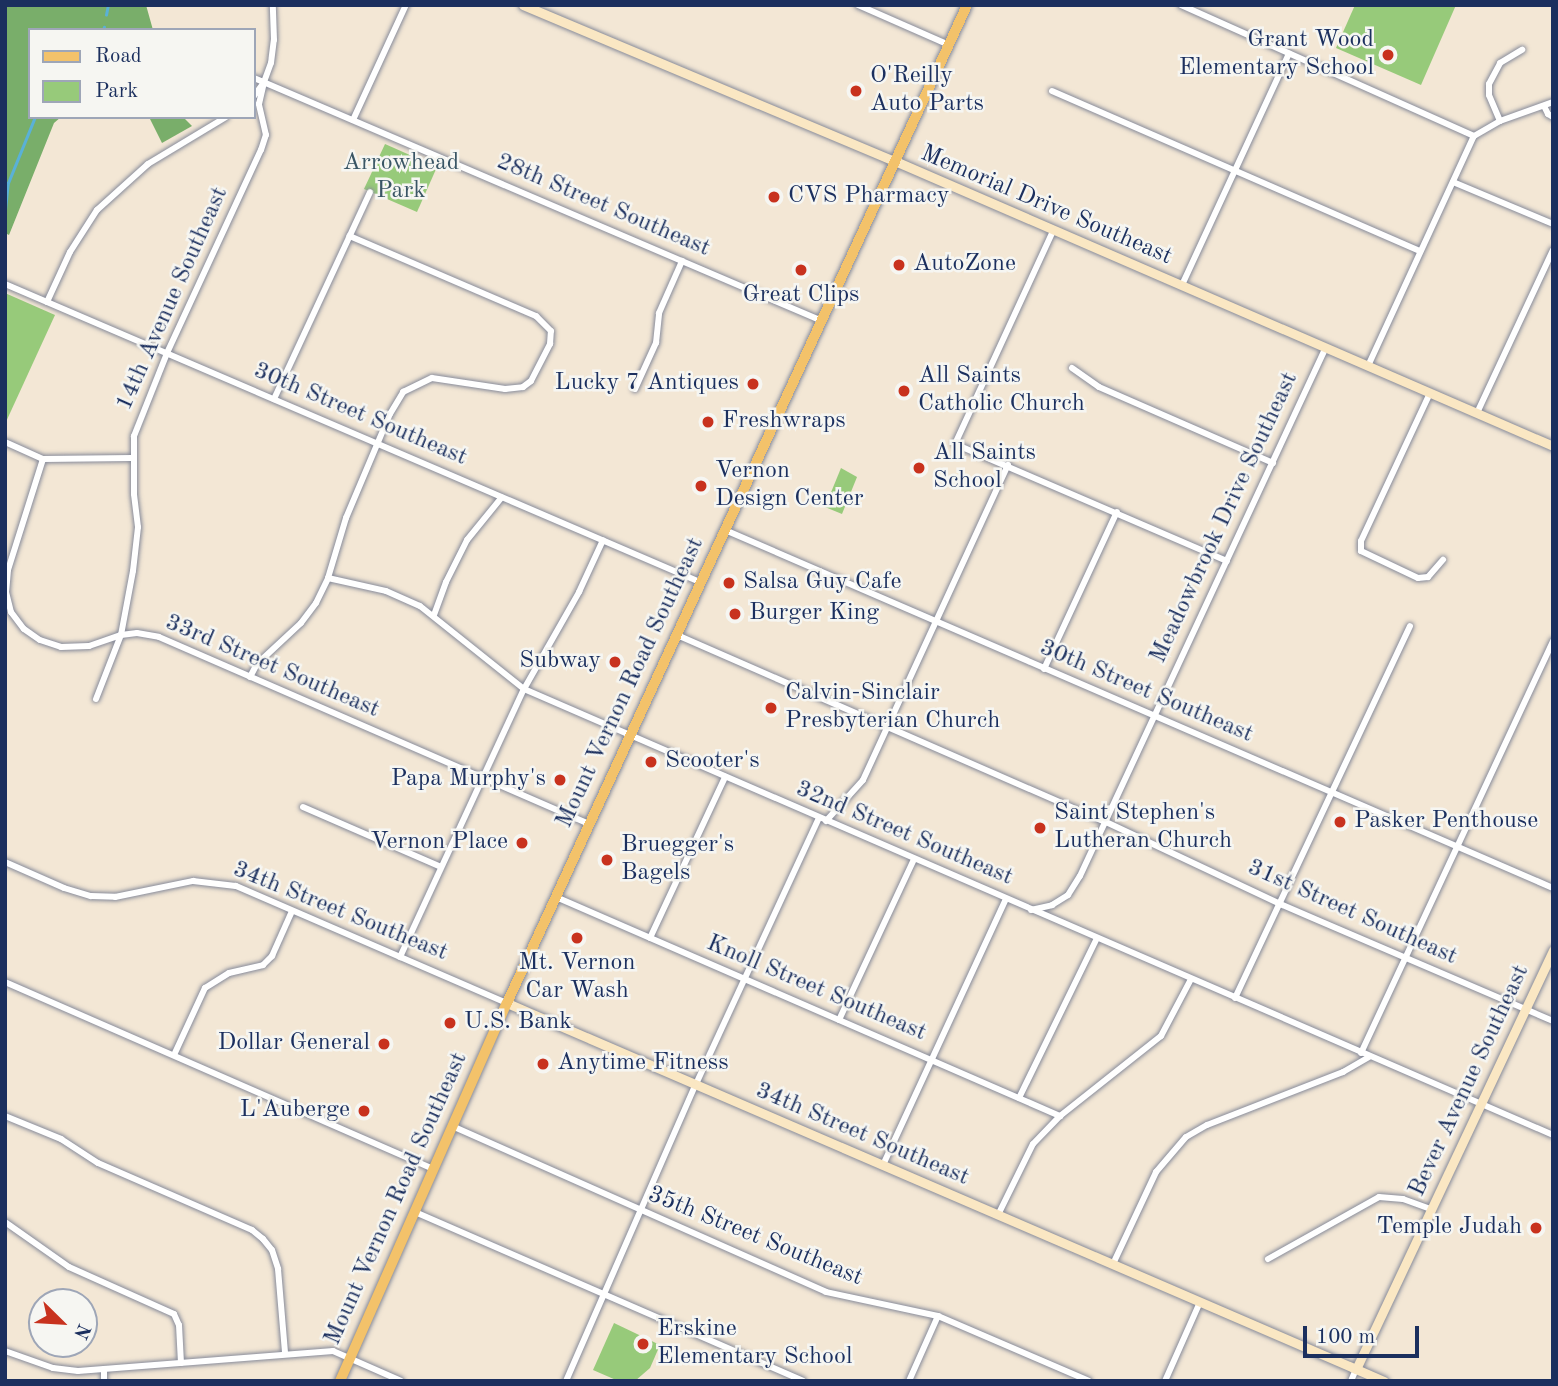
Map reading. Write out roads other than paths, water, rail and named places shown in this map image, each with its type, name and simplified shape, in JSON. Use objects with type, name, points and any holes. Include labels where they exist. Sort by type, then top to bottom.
[{"type":"main road","name":"Mount Vernon Road Southeast","points":[[340,1381],[507,1003],[967,5]]},
{"type":"street","points":[[256,93],[264,82],[274,40],[273,5]]},
{"type":"street","points":[[352,120],[406,5]]},
{"type":"street","name":"Memorial Drive Southeast","points":[[523,5],[895,161],[1553,446]]},
{"type":"street","points":[[858,5],[949,45]]},
{"type":"street","points":[[1181,5],[1474,136]]},
{"type":"street","points":[[1500,121],[1489,95],[1489,84],[1500,63],[1522,50]]},
{"type":"street","points":[[1182,285],[1289,53]]},
{"type":"street","name":"28th Street Southeast","points":[[256,79],[821,321]]},
{"type":"street","name":"14th Avenue Southeast","points":[[96,699],[121,635],[138,527],[132,458],[141,412],[261,150],[266,135],[259,104],[264,82]]},
{"type":"street","points":[[1052,91],[1420,251]]},
{"type":"street","points":[[1367,366],[1474,136],[1500,121],[1553,102]]},
{"type":"street","points":[[1544,106],[1553,117]]},
{"type":"street","points":[[47,302],[70,252],[97,210],[111,195],[148,164],[223,119]]},
{"type":"street","points":[[1453,182],[1553,225]]},
{"type":"street","points":[[274,399],[370,192]]},
{"type":"street","points":[[1053,230],[955,444],[1227,561]]},
{"type":"street","points":[[250,677],[257,664],[302,623],[316,603],[328,578],[346,518],[403,392],[422,381],[445,379],[505,389],[523,387],[531,381],[550,344],[551,331],[536,316],[349,236]]},
{"type":"street","points":[[1477,413],[1553,250]]},
{"type":"street","points":[[635,389],[656,343],[659,313],[682,261]]},
{"type":"street","name":"30th Street Southeast","points":[[5,284],[700,582]]},
{"type":"street","name":"Meadowbrook Drive Southeast","points":[[1031,910],[1052,905],[1068,895],[1080,876],[1326,347]]},
{"type":"street","points":[[1072,368],[1099,387],[1273,463]]},
{"type":"street","points":[[1430,393],[1361,541],[1361,551],[1370,558],[1418,578],[1428,577],[1443,560]]},
{"type":"street","points":[[5,442],[43,458],[132,458]]},
{"type":"street","name":"33rd Street Southeast","points":[[43,458],[8,570],[6,592],[11,612],[24,629],[40,640],[61,647],[89,646],[121,635],[137,633],[159,637],[589,824]]},
{"type":"street","points":[[566,1381],[696,1084],[745,980],[823,820],[863,780],[1008,466]]},
{"type":"street","points":[[434,615],[446,582],[467,540],[502,497]]},
{"type":"street","points":[[1045,669],[1116,512]]},
{"type":"street","name":"30th Street Southeast","points":[[725,530],[1553,888]]},
{"type":"street","points":[[400,957],[524,689],[579,592],[603,540]]},
{"type":"street","name":"32nd Street Southeast","points":[[328,578],[386,591],[434,615],[489,664],[524,689],[1553,1135]]},
{"type":"street","points":[[1235,998],[1410,626]]},
{"type":"street","name":"31st Street Southeast","points":[[677,635],[1106,822],[1280,904],[1553,1021]]},
{"type":"street","points":[[1361,1053],[1553,641]]},
{"type":"street","points":[[649,938],[725,777]]},
{"type":"street","points":[[303,807],[441,867]]},
{"type":"street","points":[[839,1020],[914,859]]},
{"type":"street","name":"34th Street Southeast","points":[[5,862],[64,888],[91,896],[115,897],[170,883],[214,881],[236,886],[1384,1381]]},
{"type":"street","name":"Knoll Street Southeast","points":[[556,897],[1060,1116]]},
{"type":"street","points":[[883,1165],[1006,899]]},
{"type":"street","points":[[174,1055],[205,988],[229,973],[263,965],[272,956],[292,911]]},
{"type":"street","points":[[1019,1098],[1097,938]]},
{"type":"street","name":"Bever Avenue Southeast","points":[[1350,1381],[1553,950]]},
{"type":"street","points":[[998,1215],[1033,1144],[1060,1116],[1161,1036],[1191,979]]},
{"type":"street","points":[[6,985],[174,1055],[433,1169]]},
{"type":"street","points":[[1113,1264],[1156,1172],[1186,1137],[1207,1125],[1343,1072],[1369,1056]]},
{"type":"street","points":[[5,1116],[61,1139],[98,1163],[252,1230],[263,1239],[272,1250],[278,1269],[285,1353]]},
{"type":"street","name":"35th Street Southeast","points":[[452,1126],[827,1292],[938,1316],[1089,1381]]},
{"type":"street","points":[[1268,1259],[1379,1197],[1403,1199],[1431,1209]]},
{"type":"street","points":[[415,1212],[803,1381]]},
{"type":"street","points":[[5,1222],[70,1267],[174,1314],[178,1325],[181,1363]]},
{"type":"street","points":[[1165,1381],[1200,1302]]},
{"type":"street","points":[[909,1381],[938,1316]]},
{"type":"street","points":[[5,1351],[53,1368],[104,1369],[334,1351],[401,1381]]},
{"type":"street","points":[[104,1369],[104,1381]]},
{"type":"waterway","points":[[106,15],[108,5]]},
{"type":"waterway","points":[[5,210],[8,183],[34,119]]},
{"type":"place","name":"Grant Wood Elementary School","points":[[1388,55]]},
{"type":"place","name":"O'Reilly Auto Parts","points":[[856,91]]},
{"type":"place","name":"CVS Pharmacy","points":[[774,197]]},
{"type":"place","name":"AutoZone","points":[[899,265]]},
{"type":"place","name":"Great Clips","points":[[801,270]]},
{"type":"place","name":"Lucky 7 Antiques","points":[[753,384]]},
{"type":"place","name":"All Saints Catholic Church","points":[[904,391]]},
{"type":"place","name":"Freshwraps","points":[[708,422]]},
{"type":"place","name":"All Saints School","points":[[919,468]]},
{"type":"place","name":"Vernon Design Center","points":[[701,486]]},
{"type":"place","name":"Salsa Guy Cafe","points":[[729,583]]},
{"type":"place","name":"Burger King","points":[[735,614]]},
{"type":"place","name":"Subway","points":[[615,662]]},
{"type":"place","name":"Calvin-Sinclair Presbyterian Church","points":[[771,708]]},
{"type":"place","name":"Scooter's","points":[[651,762]]},
{"type":"place","name":"Papa Murphy's","points":[[560,780]]},
{"type":"place","name":"Pasker Penthouse","points":[[1340,822]]},
{"type":"place","name":"Saint Stephen's Lutheran Church","points":[[1040,828]]},
{"type":"place","name":"Vernon Place","points":[[522,843]]},
{"type":"place","name":"Bruegger's Bagels","points":[[607,860]]},
{"type":"place","name":"Mt. Vernon Car Wash","points":[[577,938]]},
{"type":"place","name":"U.S. Bank","points":[[450,1023]]},
{"type":"place","name":"Dollar General","points":[[384,1044]]},
{"type":"place","name":"Anytime Fitness","points":[[543,1064]]},
{"type":"place","name":"L'Auberge","points":[[364,1111]]},
{"type":"place","name":"Temple Judah","points":[[1536,1228]]},
{"type":"place","name":"Erskine Elementary School","points":[[643,1344]]},
{"type":"park label","name":"Arrowhead Park","points":[[401,178]]}]
